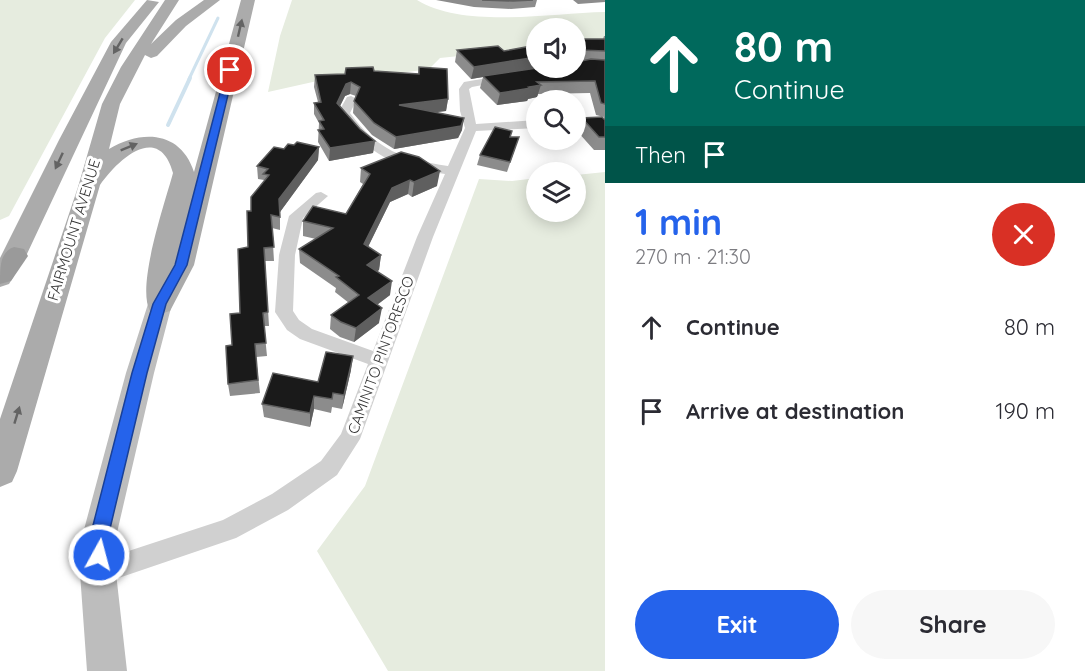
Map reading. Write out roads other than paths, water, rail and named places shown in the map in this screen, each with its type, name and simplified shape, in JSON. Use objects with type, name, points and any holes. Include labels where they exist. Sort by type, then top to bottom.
[{"type":"main road","points":[[5,270],[119,42],[153,0]]},
{"type":"main road","name":"FAIRMOUNT AVENUE","points":[[0,471],[88,187],[111,104],[129,67],[172,0]]},
{"type":"main road","points":[[111,104],[162,41],[195,12],[213,0]]},
{"type":"main road","points":[[160,304],[181,265],[248,0]]},
{"type":"main road","points":[[88,187],[113,155],[135,144],[148,142],[162,144],[174,151],[182,161],[184,173],[161,264],[160,304]]},
{"type":"street","points":[[522,76],[468,84],[464,89],[466,111],[471,128],[526,125]]},
{"type":"street","points":[[351,99],[344,113],[357,133],[373,146],[400,162],[454,171]]},
{"type":"street","points":[[586,121],[605,122]]},
{"type":"street","name":"CAMINITO PINTORESCO","points":[[98,573],[228,530],[280,502],[329,468],[350,440],[424,237],[471,128]]},
{"type":"street","points":[[321,196],[296,216],[287,255],[284,312],[293,324],[306,334],[380,361]]},
{"type":"street","points":[[106,671],[98,573],[99,537],[140,373],[160,304]]},
{"type":"waterway","points":[[189,79],[218,18]]},
{"type":"waterway","points":[[168,125],[190,78]]}]
